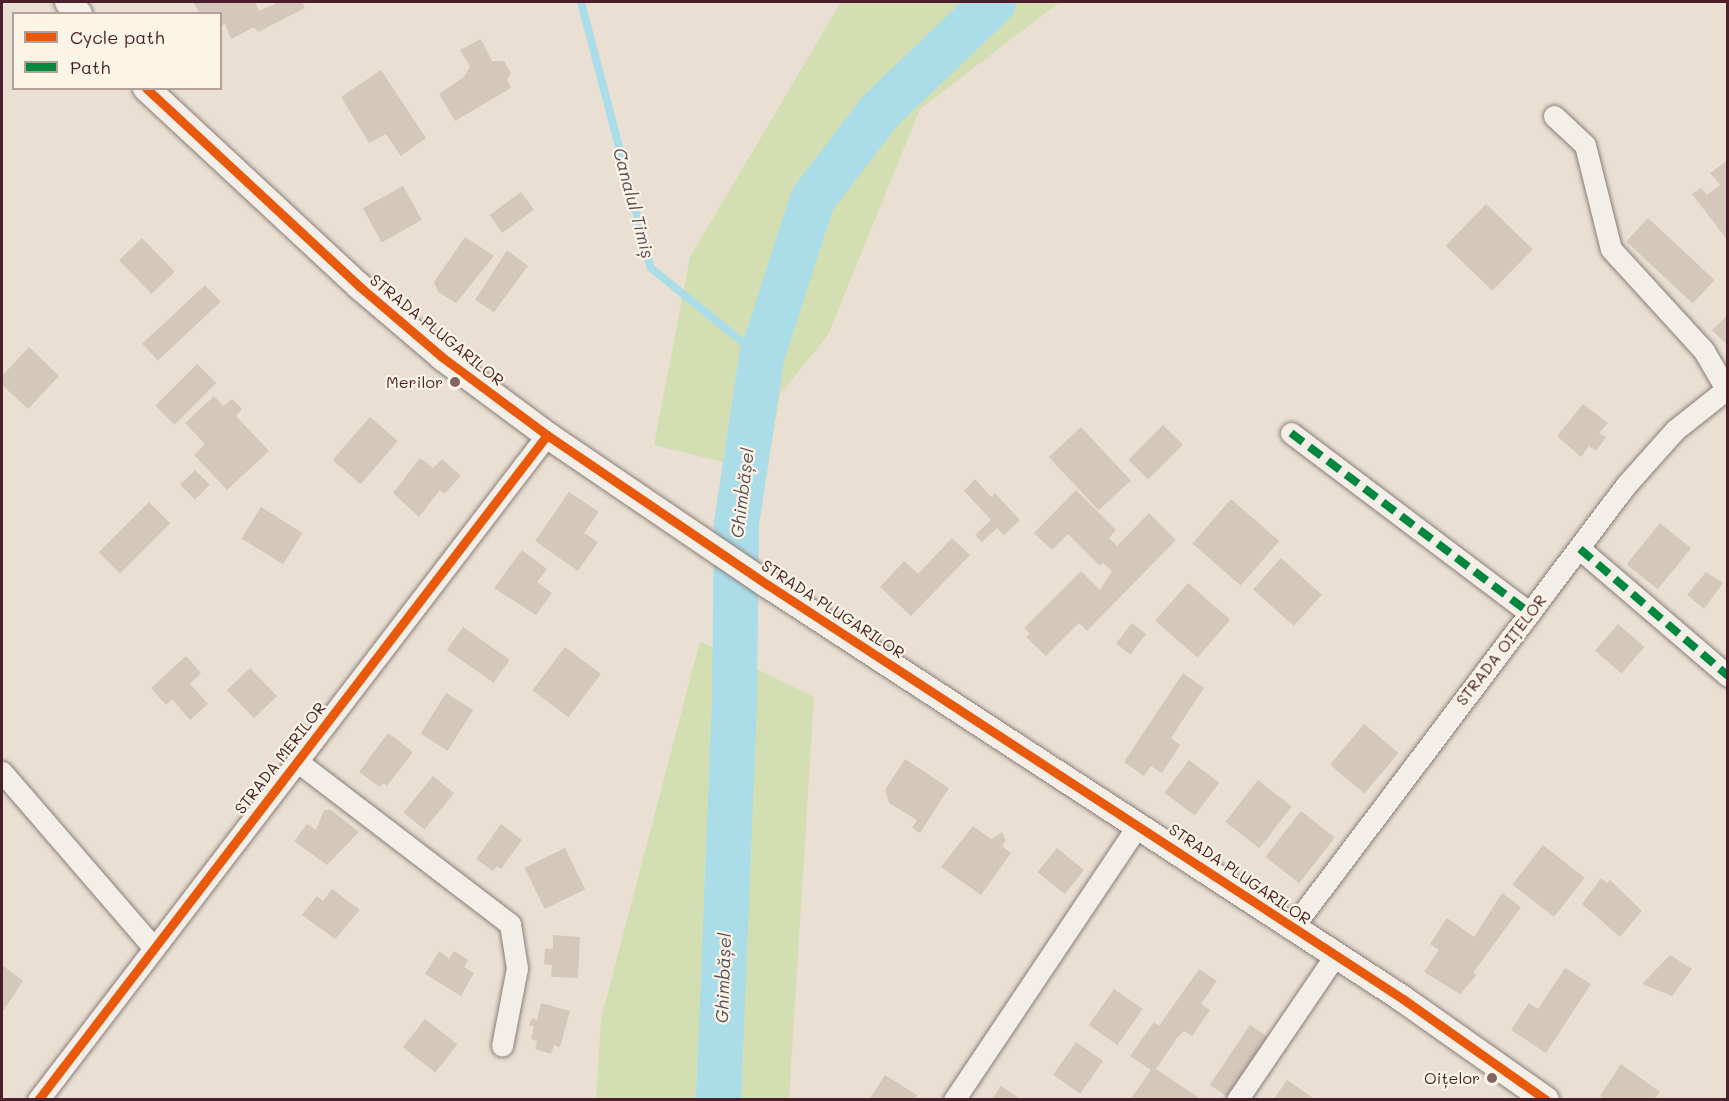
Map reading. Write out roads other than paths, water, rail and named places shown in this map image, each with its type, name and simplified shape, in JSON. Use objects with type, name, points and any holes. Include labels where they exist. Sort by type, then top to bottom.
[{"type":"street","name":"STRADA PLUGARILOR","points":[[148,90],[367,293],[442,357],[548,435],[768,585],[1139,824],[1292,928],[1403,999],[1546,1100]]},
{"type":"street","points":[[1554,116],[1585,145],[1605,235],[1611,249],[1704,351],[1727,388]]},
{"type":"street","name":"STRADA OIȚELOR","points":[[1292,928],[1626,485],[1675,430],[1727,388]]},
{"type":"street","points":[[1291,433],[1530,613]]},
{"type":"street","name":"STRADA MERILOR","points":[[38,1100],[152,946],[298,762],[548,435]]},
{"type":"street","points":[[1580,549],[1728,676]]},
{"type":"street","points":[[298,762],[510,924],[517,968],[502,1046]]},
{"type":"street","points":[[2,772],[152,946]]},
{"type":"street","points":[[954,1100],[1139,824]]},
{"type":"street","points":[[1237,1100],[1335,956]]},
{"type":"waterway","name":"Canalul Timiș","points":[[581,2],[651,268],[761,357]]},
{"type":"waterway","name":"Ghimbășel","points":[[718,1100],[734,704],[736,523],[761,357],[812,199],[880,110],[993,2]]},
{"type":"place","name":"Merilor","points":[[455,382]]},
{"type":"place","name":"Oițelor","points":[[1492,1078]]}]
